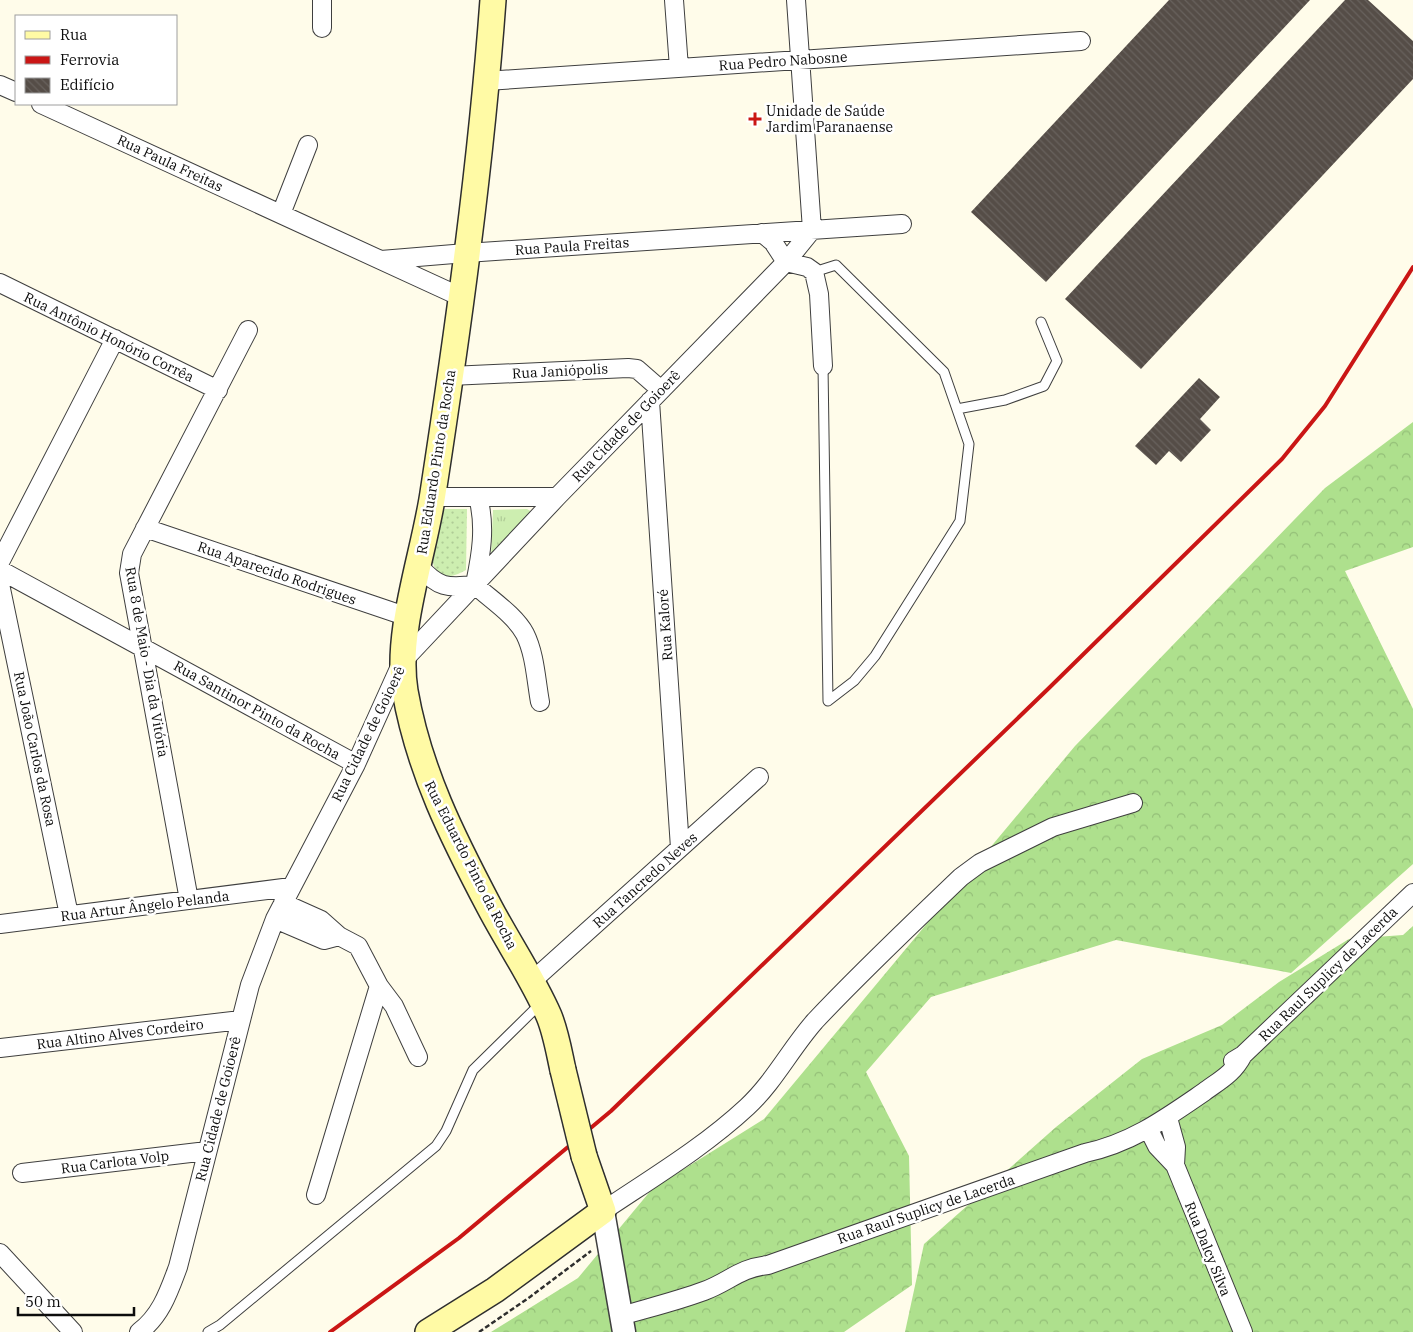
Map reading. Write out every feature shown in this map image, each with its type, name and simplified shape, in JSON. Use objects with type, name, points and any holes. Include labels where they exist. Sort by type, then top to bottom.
[{"type":"main road","name":"Rua Eduardo Pinto da Rocha","points":[[493,0],[486,81],[461,297],[432,497],[408,617],[402,662],[410,715],[433,794],[550,1020],[584,1156],[603,1211]]},
{"type":"main road","points":[[428,1332],[495,1290],[603,1211]]},
{"type":"street","points":[[322,0],[322,28]]},
{"type":"street","points":[[674,0],[679,68]]},
{"type":"street","points":[[796,0],[812,230]]},
{"type":"street","name":"Rua Pedro Nabosne","points":[[486,81],[1081,41]]},
{"type":"street","points":[[0,85],[15,92]]},
{"type":"street","name":"Rua Paula Freitas","points":[[43,105],[461,297]]},
{"type":"street","points":[[281,214],[308,145]]},
{"type":"street","name":"Rua Paula Freitas","points":[[382,260],[466,252],[902,224]]},
{"type":"street","name":"Rua Cidade de Goioerê","points":[[146,1331],[162,1307],[178,1267],[257,962],[287,895],[356,764],[402,662],[557,497],[786,262],[812,230]]},
{"type":"street","points":[[762,233],[773,242],[786,262],[807,267],[814,272],[819,294],[823,366]]},
{"type":"street","name":"Rua Antônio Honório Corrêa","points":[[0,283],[218,390]]},
{"type":"street","name":"Rua 8 de Maio - Dia da Vitória","points":[[190,900],[129,572],[132,554],[248,330]]},
{"type":"street","points":[[0,562],[115,340]]},
{"type":"street","name":"Rua Janiópolis","points":[[450,376],[628,368],[637,369],[656,396]]},
{"type":"street","name":"Rua Kaloré","points":[[656,396],[680,848]]},
{"type":"street","points":[[432,497],[557,497]]},
{"type":"street","points":[[475,585],[483,540],[478,497]]},
{"type":"street","name":"Rua Aparecido Rodrigues","points":[[145,528],[408,617]]},
{"type":"street","points":[[419,566],[429,578],[439,585],[454,587],[475,585],[517,623],[529,645],[540,702]]},
{"type":"street","name":"Rua Santinor Pinto da Rocha","points":[[0,570],[356,764]]},
{"type":"street","name":"Rua João Carlos da Rosa","points":[[0,584],[69,915]]},
{"type":"street","name":"Rua Tancredo Neves","points":[[537,992],[680,848],[759,777]]},
{"type":"street","points":[[623,1324],[603,1211],[681,1159],[722,1129],[749,1106],[814,1022],[961,877],[980,863],[1053,827],[1133,803]]},
{"type":"street","name":"Rua Raul Suplicy de Lacerda","points":[[623,1324],[696,1285],[754,1275],[768,1265],[1085,1153],[1108,1138],[1132,1136],[1149,1130],[1206,1090],[1222,1070],[1243,1056],[1413,893]]},
{"type":"street","points":[[287,895],[339,936],[358,946],[379,986],[394,1006],[418,1057]]},
{"type":"street","name":"Rua Artur Ângelo Pelanda","points":[[0,924],[190,900],[287,895]]},
{"type":"street","points":[[275,919],[324,940],[339,936]]},
{"type":"street","points":[[316,1195],[379,986]]},
{"type":"street","name":"Rua Altino Alves Cordeiro","points":[[0,1048],[241,1020]]},
{"type":"street","name":"Rua Dalcy Silva","points":[[1168,1118],[1176,1147],[1175,1165]]},
{"type":"street","name":"Rua Dalcy Silva","points":[[1149,1130],[1157,1146],[1175,1165],[1243,1332]]},
{"type":"street","name":"Rua Carlota Volp","points":[[22,1173],[207,1152]]},
{"type":"street","points":[[0,1253],[73,1332]]},
{"type":"lane","points":[[814,272],[836,265],[944,372],[969,444],[960,521],[875,656],[854,682],[828,701],[823,366]]},
{"type":"lane","points":[[957,409],[1005,400],[1044,386],[1058,361],[1041,322]]},
{"type":"lane","points":[[208,1332],[228,1319],[436,1146],[446,1131],[474,1070],[527,1014],[537,992]]},
{"type":"path","points":[[479,1332],[530,1297],[592,1250]]},
{"type":"green space","points":[[1413,422],[1413,547],[1345,571],[1413,709],[1413,864],[1291,973],[1116,940],[931,997],[866,1072],[909,1156],[912,1285],[844,1332],[491,1332],[578,1278],[652,1189],[764,1119],[1075,746],[1325,488]]},
{"type":"green space","points":[[445,509],[467,509],[466,570],[454,575],[444,576],[438,573],[434,566],[432,547],[436,524]]},
{"type":"green space","points":[[527,509],[532,512],[491,557],[493,510]]},
{"type":"green space","points":[[1413,926],[1413,1332],[905,1332],[924,1244],[1056,1127],[1142,1059],[1222,1025],[1279,982],[1349,939],[1403,935]]},
{"type":"building","points":[[1169,0],[1310,0],[1046,282],[971,212]]},
{"type":"building","points":[[1345,0],[1368,0],[1413,41],[1413,79],[1141,369],[1065,299]]},
{"type":"building","points":[[1199,378],[1220,397],[1200,419],[1211,430],[1181,462],[1169,451],[1156,465],[1135,446]]},
{"type":"railway","points":[[330,1332],[459,1238],[611,1111],[1049,688],[1282,459],[1325,406],[1413,267]]},
{"type":"place","name":"Unidade de Saúde Jardim Paranaense","points":[[755,119]]}]
